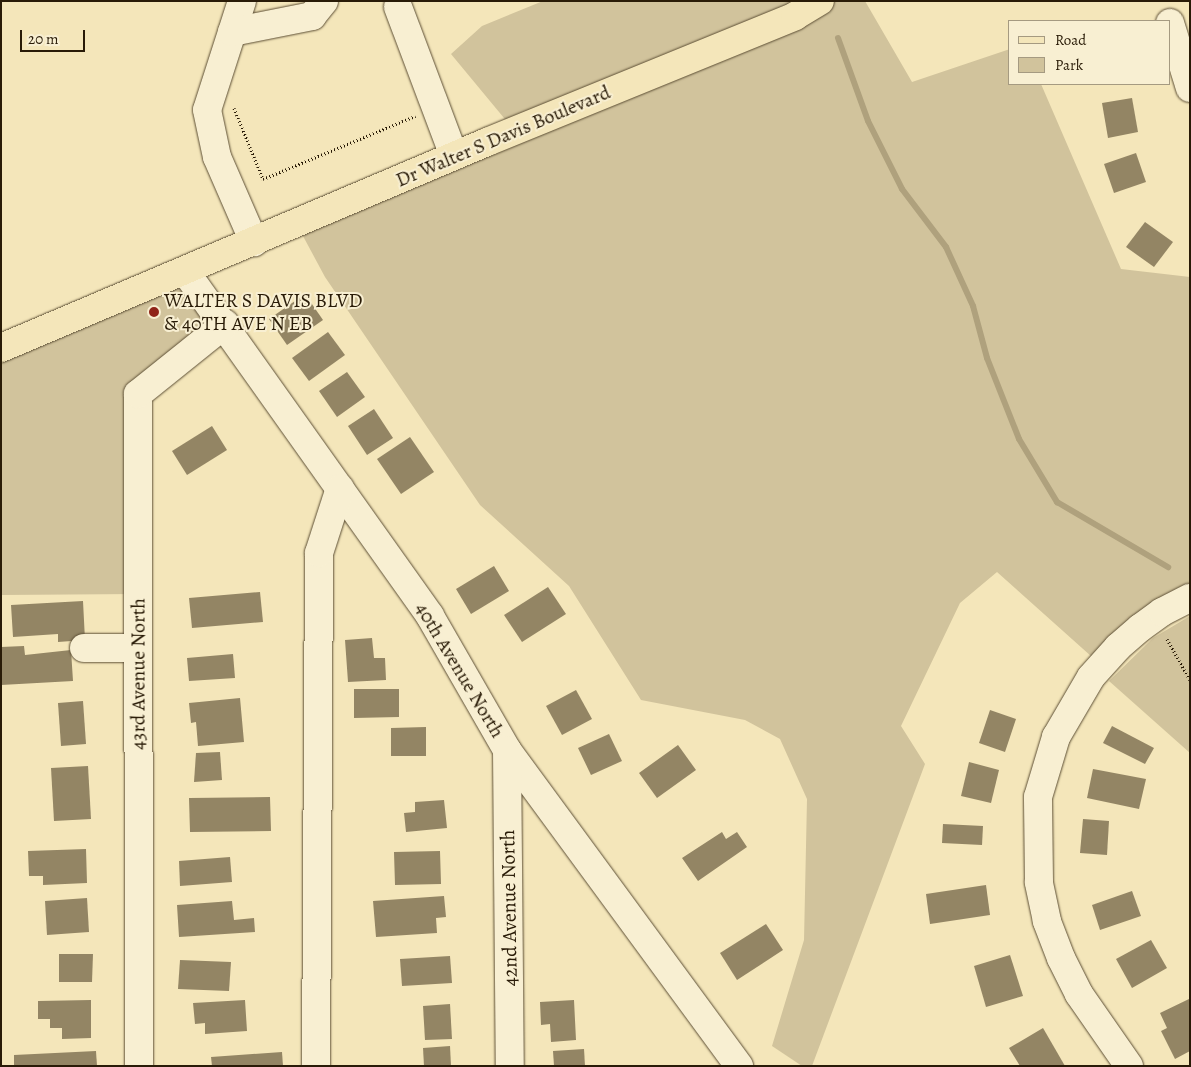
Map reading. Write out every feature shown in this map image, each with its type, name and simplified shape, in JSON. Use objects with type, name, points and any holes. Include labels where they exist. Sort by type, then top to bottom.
[{"type":"main road","name":"Dr Walter S Davis Boulevard","points":[[1,348],[454,156],[795,16],[820,1]]},
{"type":"street","points":[[242,1],[207,110],[217,157],[254,242]]},
{"type":"street","points":[[232,32],[312,16],[324,1]]},
{"type":"street","points":[[1163,1],[1169,20]]},
{"type":"street","points":[[402,3],[454,156]]},
{"type":"street","points":[[1171,25],[1190,88]]},
{"type":"street","name":"40th Avenue North","points":[[185,271],[225,324],[430,616],[507,750],[739,1066]]},
{"type":"street","name":"43rd Avenue North","points":[[138,1066],[138,394],[225,324]]},
{"type":"street","points":[[316,1066],[319,554],[340,488]]},
{"type":"street","points":[[1129,1066],[1080,994],[1053,938],[1039,882],[1036,814],[1044,768],[1072,705],[1112,652],[1154,618],[1190,598]]},
{"type":"street","points":[[84,648],[138,648]]},
{"type":"street","name":"42nd Avenue North","points":[[507,750],[510,1066]]},
{"type":"path","points":[[233,106],[263,179],[418,115]]},
{"type":"path","points":[[1154,618],[1190,680]]},
{"type":"green space","points":[[543,1],[865,1],[912,82],[1008,50],[1008,85],[1041,85],[1121,269],[1190,277],[1190,598],[1101,665],[997,572],[960,603],[901,726],[925,764],[812,1066],[802,1066],[772,1046],[804,940],[807,799],[780,739],[745,720],[641,700],[569,586],[480,505],[325,277],[296,223],[514,130],[451,54],[482,26]]},
{"type":"green space","points":[[185,271],[225,324],[138,394],[138,594],[1,595],[1,348]]},
{"type":"green space","points":[[1190,616],[1190,753],[1109,681],[1153,638]]},
{"type":"building","points":[[1132,98],[1138,132],[1108,138],[1102,103]]},
{"type":"building","points":[[1136,153],[1146,182],[1114,193],[1104,164]]},
{"type":"building","points":[[1145,222],[1173,242],[1154,267],[1126,247]]},
{"type":"building","points":[[305,294],[323,320],[287,345],[269,319]]},
{"type":"building","points":[[328,332],[345,355],[309,381],[292,358]]},
{"type":"building","points":[[347,372],[365,397],[337,417],[319,391]]},
{"type":"building","points":[[374,409],[393,438],[367,455],[348,426]]},
{"type":"building","points":[[212,426],[227,450],[187,475],[172,451]]},
{"type":"building","points":[[410,437],[434,472],[401,494],[377,459]]},
{"type":"building","points":[[494,566],[509,591],[471,614],[456,589]]},
{"type":"building","points":[[548,587],[566,614],[522,642],[504,615]]},
{"type":"building","points":[[260,592],[263,622],[192,628],[189,598]]},
{"type":"building","points":[[83,601],[85,640],[58,642],[58,634],[13,637],[11,605]]},
{"type":"building","points":[[372,638],[374,658],[385,658],[386,680],[348,682],[345,640]]},
{"type":"building","points":[[24,646],[25,655],[71,650],[73,681],[1,685],[1,647]]},
{"type":"building","points":[[233,654],[235,678],[189,681],[187,658]]},
{"type":"building","points":[[354,689],[399,689],[399,717],[354,718]]},
{"type":"building","points":[[576,690],[592,719],[562,735],[546,706]]},
{"type":"building","points":[[240,698],[244,742],[198,746],[196,722],[191,723],[189,703]]},
{"type":"building","points":[[83,701],[86,744],[61,746],[58,703]]},
{"type":"building","points":[[990,710],[1016,719],[1005,752],[979,743]]},
{"type":"building","points":[[1112,726],[1154,748],[1145,764],[1103,743]]},
{"type":"building","points":[[426,727],[426,756],[391,756],[391,728]]},
{"type":"building","points":[[609,734],[622,761],[591,775],[578,748]]},
{"type":"building","points":[[678,745],[696,770],[657,798],[639,773]]},
{"type":"building","points":[[220,752],[222,780],[194,782],[196,753]]},
{"type":"building","points":[[969,762],[999,770],[991,803],[961,796]]},
{"type":"building","points":[[88,766],[91,819],[54,821],[51,768]]},
{"type":"building","points":[[1093,769],[1146,779],[1139,809],[1087,798]]},
{"type":"building","points":[[270,797],[271,831],[190,832],[189,798]]},
{"type":"building","points":[[444,800],[447,828],[406,832],[404,813],[415,812],[415,802]]},
{"type":"building","points":[[1083,819],[1109,821],[1107,855],[1080,853]]},
{"type":"building","points":[[943,824],[983,826],[982,845],[942,843]]},
{"type":"building","points":[[722,832],[726,839],[737,832],[747,847],[698,881],[682,858]]},
{"type":"building","points":[[86,849],[87,883],[43,885],[43,876],[29,876],[28,851]]},
{"type":"building","points":[[440,851],[441,884],[395,885],[394,852]]},
{"type":"building","points":[[230,857],[232,882],[180,886],[179,861]]},
{"type":"building","points":[[986,885],[990,915],[930,924],[926,894]]},
{"type":"building","points":[[1132,891],[1141,916],[1100,930],[1092,905]]},
{"type":"building","points":[[444,896],[446,917],[436,918],[437,933],[376,937],[373,901]]},
{"type":"building","points":[[87,898],[89,932],[47,935],[45,901]]},
{"type":"building","points":[[232,901],[234,920],[254,918],[255,932],[179,937],[177,905]]},
{"type":"building","points":[[766,924],[783,950],[737,980],[720,953]]},
{"type":"building","points":[[1151,940],[1167,968],[1132,988],[1116,959]]},
{"type":"building","points":[[59,954],[93,954],[92,982],[59,982]]},
{"type":"building","points":[[1010,955],[1023,996],[986,1007],[974,966]]},
{"type":"building","points":[[450,956],[452,983],[402,986],[400,959]]},
{"type":"building","points":[[180,960],[231,962],[229,991],[178,989]]},
{"type":"building","points":[[1189,999],[1190,1051],[1175,1059],[1161,1031],[1167,1028],[1160,1013]]},
{"type":"building","points":[[91,1000],[91,1038],[62,1039],[62,1028],[50,1028],[50,1019],[38,1019],[38,1001]]},
{"type":"building","points":[[245,1000],[247,1031],[205,1034],[205,1023],[195,1024],[193,1003]]},
{"type":"building","points":[[574,1000],[576,1040],[551,1042],[550,1024],[541,1025],[540,1002]]},
{"type":"building","points":[[450,1004],[452,1039],[425,1040],[423,1006]]},
{"type":"building","points":[[1043,1028],[1065,1066],[1020,1066],[1009,1048]]},
{"type":"building","points":[[450,1046],[451,1066],[424,1066],[423,1048]]},
{"type":"building","points":[[584,1049],[585,1066],[554,1066],[553,1051]]},
{"type":"building","points":[[96,1051],[97,1066],[14,1066],[14,1055]]},
{"type":"building","points":[[282,1052],[283,1066],[212,1066],[211,1057]]},
{"type":"waterway","points":[[838,38],[868,121],[902,189],[946,247],[973,306],[987,358],[1019,439],[1057,502],[1168,567]]},
{"type":"place","name":"WALTER S DAVIS BLVD & 40TH AVE N EB","points":[[154,312]]}]
